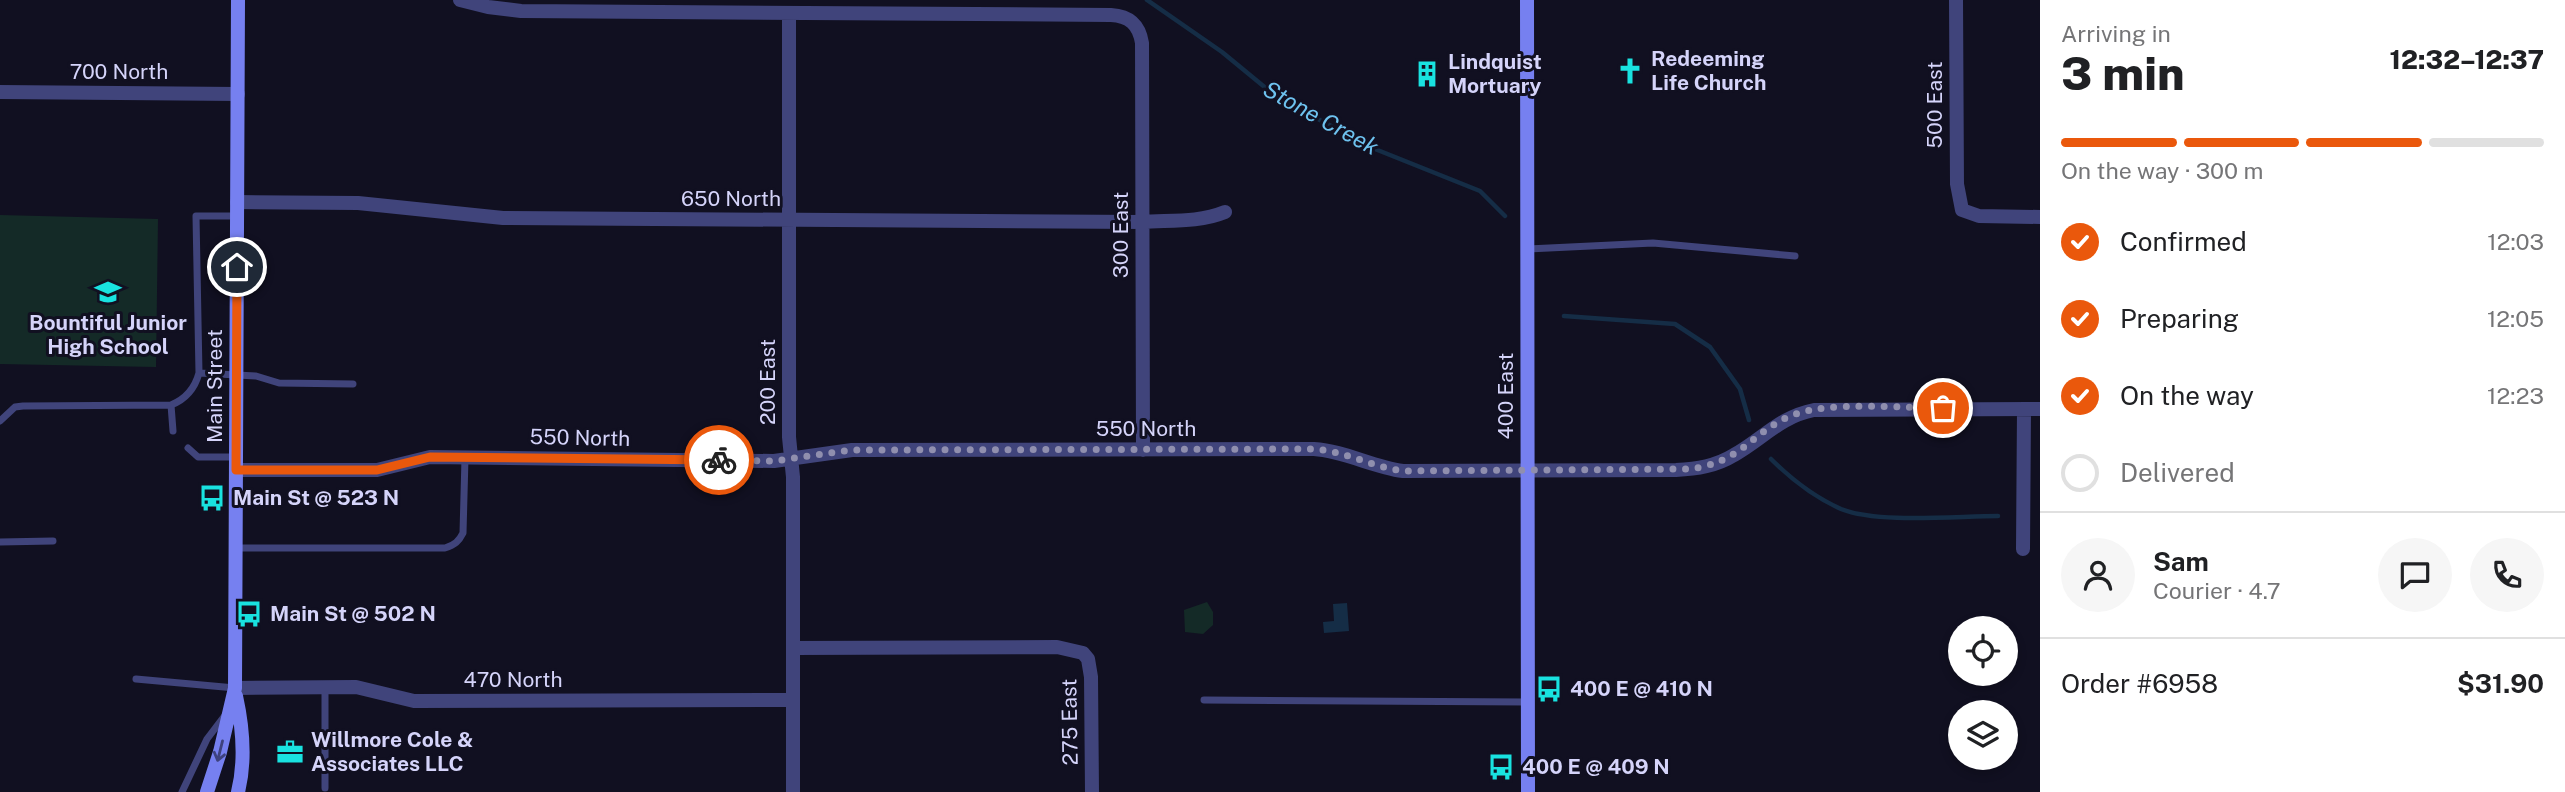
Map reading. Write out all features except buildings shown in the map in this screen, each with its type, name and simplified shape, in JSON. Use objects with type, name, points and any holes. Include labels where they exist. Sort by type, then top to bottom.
[{"type":"main road","name":"Main Street","points":[[238,0],[235,688],[242,729],[243,758],[238,792]]},
{"type":"main road","name":"400 East","points":[[1527,0],[1528,792]]},
{"type":"main road","name":"Main Street","points":[[207,792],[215,773],[235,688]]},
{"type":"main road","points":[[243,758],[245,792]]},
{"type":"street","points":[[460,0],[521,11],[789,13],[897,7]]},
{"type":"street","name":"500 East","points":[[1956,0],[1957,184],[1962,210],[1979,216],[2040,217]]},
{"type":"street","name":"300 East","points":[[897,7],[1111,15],[1127,18],[1138,28],[1142,43],[1143,450]]},
{"type":"street","name":"200 East","points":[[789,13],[793,792]]},
{"type":"street","name":"700 North","points":[[0,92],[238,94]]},
{"type":"street","name":"650 North","points":[[237,209],[358,203],[503,218],[1142,222],[1209,218],[1225,212]]},
{"type":"street","name":"550 North","points":[[236,464],[377,470],[422,457],[791,459],[852,450],[1325,450],[1403,471],[1702,468],[1736,454],[1782,420],[1825,408],[2040,409]]},
{"type":"street","points":[[2023,550],[2024,409]]},
{"type":"street","name":"275 East","points":[[793,648],[1058,647],[1083,653],[1088,659],[1091,677],[1092,792]]},
{"type":"street","name":"470 North","points":[[235,688],[356,687],[414,701],[793,700]]},
{"type":"lane","points":[[0,421],[15,407],[23,406],[171,405],[178,402],[195,386],[200,373],[196,215],[237,209]]},
{"type":"lane","points":[[1527,249],[1653,243],[1795,256]]},
{"type":"lane","points":[[200,373],[256,376],[279,383],[353,384]]},
{"type":"lane","points":[[171,405],[173,432]]},
{"type":"lane","points":[[188,448],[198,457],[236,464]]},
{"type":"lane","points":[[236,548],[452,546],[459,541],[463,533],[465,458]]},
{"type":"lane","points":[[0,542],[53,541]]},
{"type":"lane","points":[[136,679],[235,688]]},
{"type":"lane","points":[[325,687],[326,788]]},
{"type":"lane","points":[[1204,700],[1527,702]]},
{"type":"lane","points":[[182,792],[207,739],[231,708]]},
{"type":"green space","name":"Bountiful Junior High School","points":[[0,215],[158,219],[156,367],[0,364]]},
{"type":"green space","points":[[1207,602],[1213,612],[1213,625],[1203,634],[1185,632],[1184,610]]},
{"type":"water","points":[[1347,603],[1349,631],[1324,633],[1323,622],[1334,621],[1333,604]]},
{"type":"waterway","name":"Stone Creek","points":[[1147,0],[1222,52],[1278,98],[1375,149],[1480,191],[1505,216]]},
{"type":"waterway","name":"Stone Creek","points":[[1564,316],[1675,324],[1710,347],[1740,389],[1749,420]]},
{"type":"waterway","name":"Stone Creek","points":[[1771,459],[1812,493],[1841,509],[1857,514],[1896,518],[1998,516]]},
{"type":"way so far","points":[[719,460],[774,461],[852,450],[1314,449],[1336,451],[1392,470],[1403,471],[1689,469],[1702,468],[1725,460],[1782,420],[1803,412],[1825,408],[1943,408]]},
{"type":"place","name":"Redeeming Life Church","points":[[1630,71]]},
{"type":"place","name":"Lindquist Mortuary","points":[[1427,74]]},
{"type":"place","name":"Bountiful Junior High School","points":[[108,292]]},
{"type":"place","name":"Main St @ 523 N","points":[[212,498]]},
{"type":"place","name":"Main St @ 502 N","points":[[249,614]]},
{"type":"place","name":"400 E @ 410 N","points":[[1549,689]]},
{"type":"place","name":"Willmore Cole & Associates LLC","points":[[290,752]]},
{"type":"place","name":"400 E @ 409 N","points":[[1501,767]]},
{"type":"route","points":[[237,267],[236,470],[377,470],[422,457],[719,460]]}]
